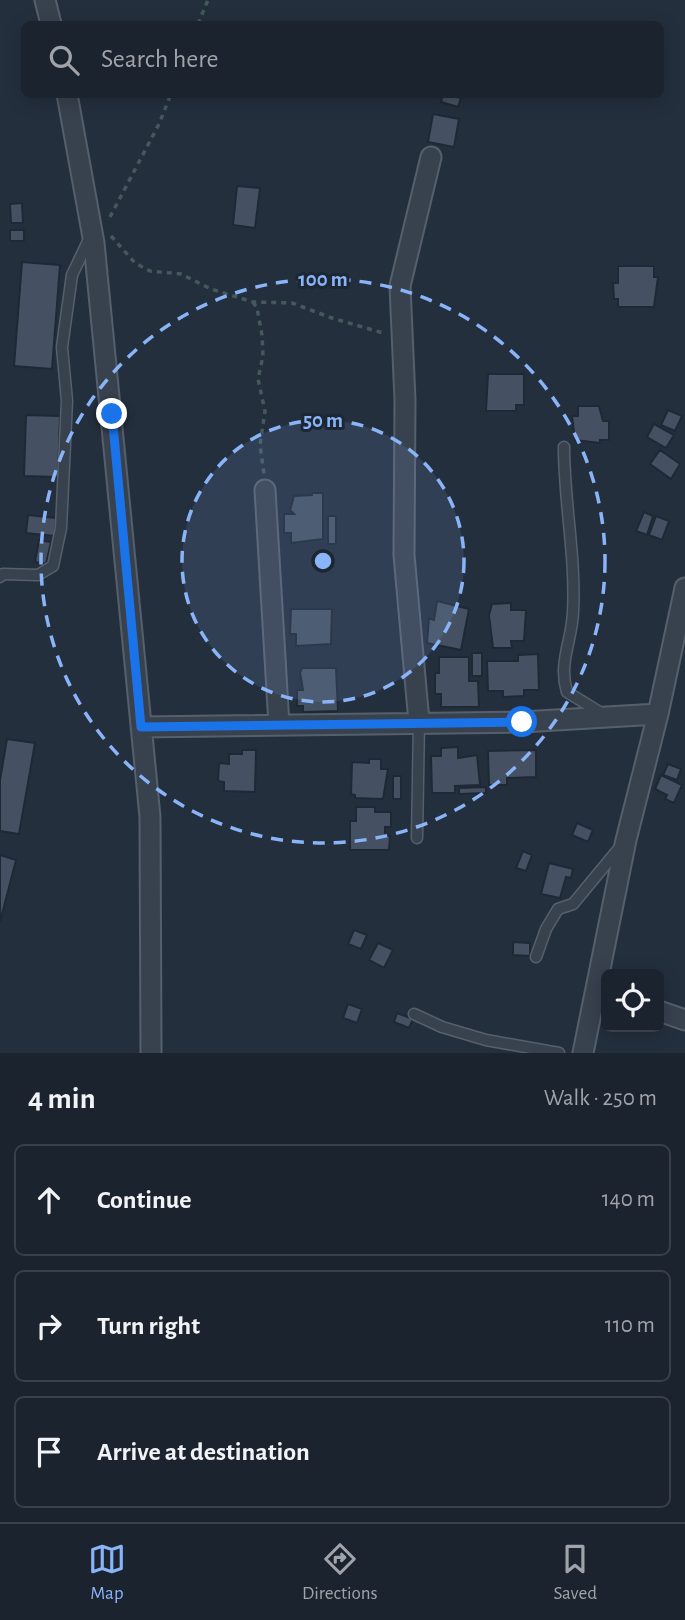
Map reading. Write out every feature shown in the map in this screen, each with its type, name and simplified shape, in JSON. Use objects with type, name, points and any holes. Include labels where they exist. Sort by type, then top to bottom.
[{"type":"street","points":[[45,0],[50,21]]},
{"type":"street","points":[[68,98],[96,235],[150,817],[151,1053]]},
{"type":"street","points":[[419,722],[404,555],[400,286],[431,158]]},
{"type":"street","points":[[265,489],[279,725]]},
{"type":"street","points":[[605,969],[626,840],[658,714],[685,588]]},
{"type":"street","points":[[141,727],[522,722],[658,714]]},
{"type":"street","points":[[583,1053],[601,992]]},
{"type":"street","points":[[664,1013],[685,1020]]},
{"type":"lane","points":[[0,577],[2,574],[38,575],[53,566],[61,528],[66,401],[62,347],[72,275],[96,235]]},
{"type":"lane","points":[[564,447],[573,612],[562,662],[563,679],[567,692],[577,701],[612,717]]},
{"type":"lane","points":[[417,838],[419,722]]},
{"type":"lane","points":[[536,957],[546,929],[558,909],[573,904],[626,840]]},
{"type":"lane","points":[[414,1014],[442,1027],[486,1040],[559,1053]]},
{"type":"path","points":[[199,21],[208,0]]},
{"type":"path","points":[[169,98],[159,124],[96,235],[135,264],[150,271],[181,274],[211,289],[253,302],[292,303],[309,308],[332,318],[390,335],[402,349]]},
{"type":"path","points":[[253,302],[257,308],[262,335],[263,356],[258,379],[265,411],[260,445],[265,489]]},
{"type":"building","points":[[442,98],[461,98],[458,107],[441,102]]},
{"type":"building","points":[[433,114],[459,119],[454,147],[428,142]]},
{"type":"building","points":[[237,186],[260,188],[255,228],[233,225]]},
{"type":"building","points":[[22,203],[23,223],[11,223],[10,204]]},
{"type":"building","points":[[10,230],[24,230],[24,241],[10,241]]},
{"type":"building","points":[[22,262],[60,265],[52,369],[14,366]]},
{"type":"building","points":[[618,266],[654,266],[654,277],[658,277],[654,307],[618,307],[618,299],[614,299],[613,283],[618,283]]},
{"type":"building","points":[[488,374],[524,374],[524,405],[516,405],[516,411],[486,411]]},
{"type":"building","points":[[578,406],[599,406],[603,421],[609,421],[609,440],[600,440],[600,443],[575,440],[572,416],[578,416]]},
{"type":"building","points":[[668,410],[682,416],[675,431],[661,425]]},
{"type":"building","points":[[26,415],[60,416],[58,477],[24,476]]},
{"type":"building","points":[[654,424],[674,435],[666,448],[647,437]]},
{"type":"building","points":[[660,450],[680,464],[671,479],[650,464]]},
{"type":"building","points":[[323,493],[323,539],[291,543],[291,533],[284,533],[284,514],[294,514],[290,510],[294,496]]},
{"type":"building","points":[[644,512],[653,516],[647,535],[636,531]]},
{"type":"building","points":[[28,515],[56,518],[55,536],[26,533]]},
{"type":"building","points":[[328,516],[336,516],[336,544],[328,544]]},
{"type":"building","points":[[656,516],[669,521],[662,540],[649,535]]},
{"type":"building","points":[[39,540],[51,542],[46,564],[35,562]]},
{"type":"building","points":[[437,601],[469,609],[461,650],[427,643],[429,618],[434,620]]},
{"type":"building","points":[[511,603],[511,610],[526,610],[524,641],[511,641],[512,648],[493,648],[489,615],[492,604]]},
{"type":"building","points":[[291,609],[332,609],[331,644],[296,646],[296,634],[290,634]]},
{"type":"building","points":[[472,653],[482,653],[482,676],[472,676]]},
{"type":"building","points":[[538,654],[539,690],[524,690],[524,696],[503,697],[503,691],[488,691],[487,661],[518,661],[518,655]]},
{"type":"building","points":[[439,657],[469,657],[469,681],[478,681],[479,707],[441,707],[441,694],[435,694],[435,673],[439,673]]},
{"type":"building","points":[[302,668],[336,668],[338,711],[303,712],[303,706],[297,706],[297,690],[303,690],[300,673]]},
{"type":"building","points":[[7,739],[35,743],[19,834],[0,831],[0,780]]},
{"type":"building","points":[[458,747],[458,758],[477,755],[480,785],[455,786],[455,793],[432,793],[431,756],[441,756],[441,748]]},
{"type":"building","points":[[242,750],[256,750],[255,792],[224,791],[224,782],[218,781],[219,763],[229,764],[229,754],[242,754]]},
{"type":"building","points":[[536,750],[536,777],[507,778],[507,785],[489,785],[488,751]]},
{"type":"building","points":[[369,759],[381,759],[381,769],[388,769],[383,799],[355,798],[355,795],[351,794],[352,762],[369,763]]},
{"type":"building","points":[[668,764],[681,769],[677,780],[663,775]]},
{"type":"building","points":[[661,775],[682,785],[674,803],[665,799],[667,795],[655,789]]},
{"type":"building","points":[[393,776],[401,776],[401,799],[393,799]]},
{"type":"building","points":[[486,787],[486,793],[459,794],[459,788]]},
{"type":"building","points":[[356,807],[375,807],[375,812],[391,812],[391,827],[385,827],[385,836],[390,836],[389,850],[350,850],[350,821],[356,821]]},
{"type":"building","points":[[577,823],[593,830],[588,842],[572,835]]},
{"type":"building","points":[[523,851],[532,855],[526,871],[516,868]]},
{"type":"building","points":[[0,855],[16,860],[0,922]]},
{"type":"building","points":[[549,863],[573,869],[571,878],[566,877],[560,898],[541,894]]},
{"type":"building","points":[[354,930],[367,935],[361,949],[348,944]]},
{"type":"building","points":[[513,942],[530,943],[530,956],[513,955]]},
{"type":"building","points":[[378,943],[393,950],[384,968],[369,960]]},
{"type":"building","points":[[348,1004],[362,1009],[357,1023],[343,1018]]},
{"type":"building","points":[[397,1013],[413,1019],[409,1028],[394,1022]]},
{"type":"route","points":[[112,414],[141,727],[346,722],[522,722]]}]
